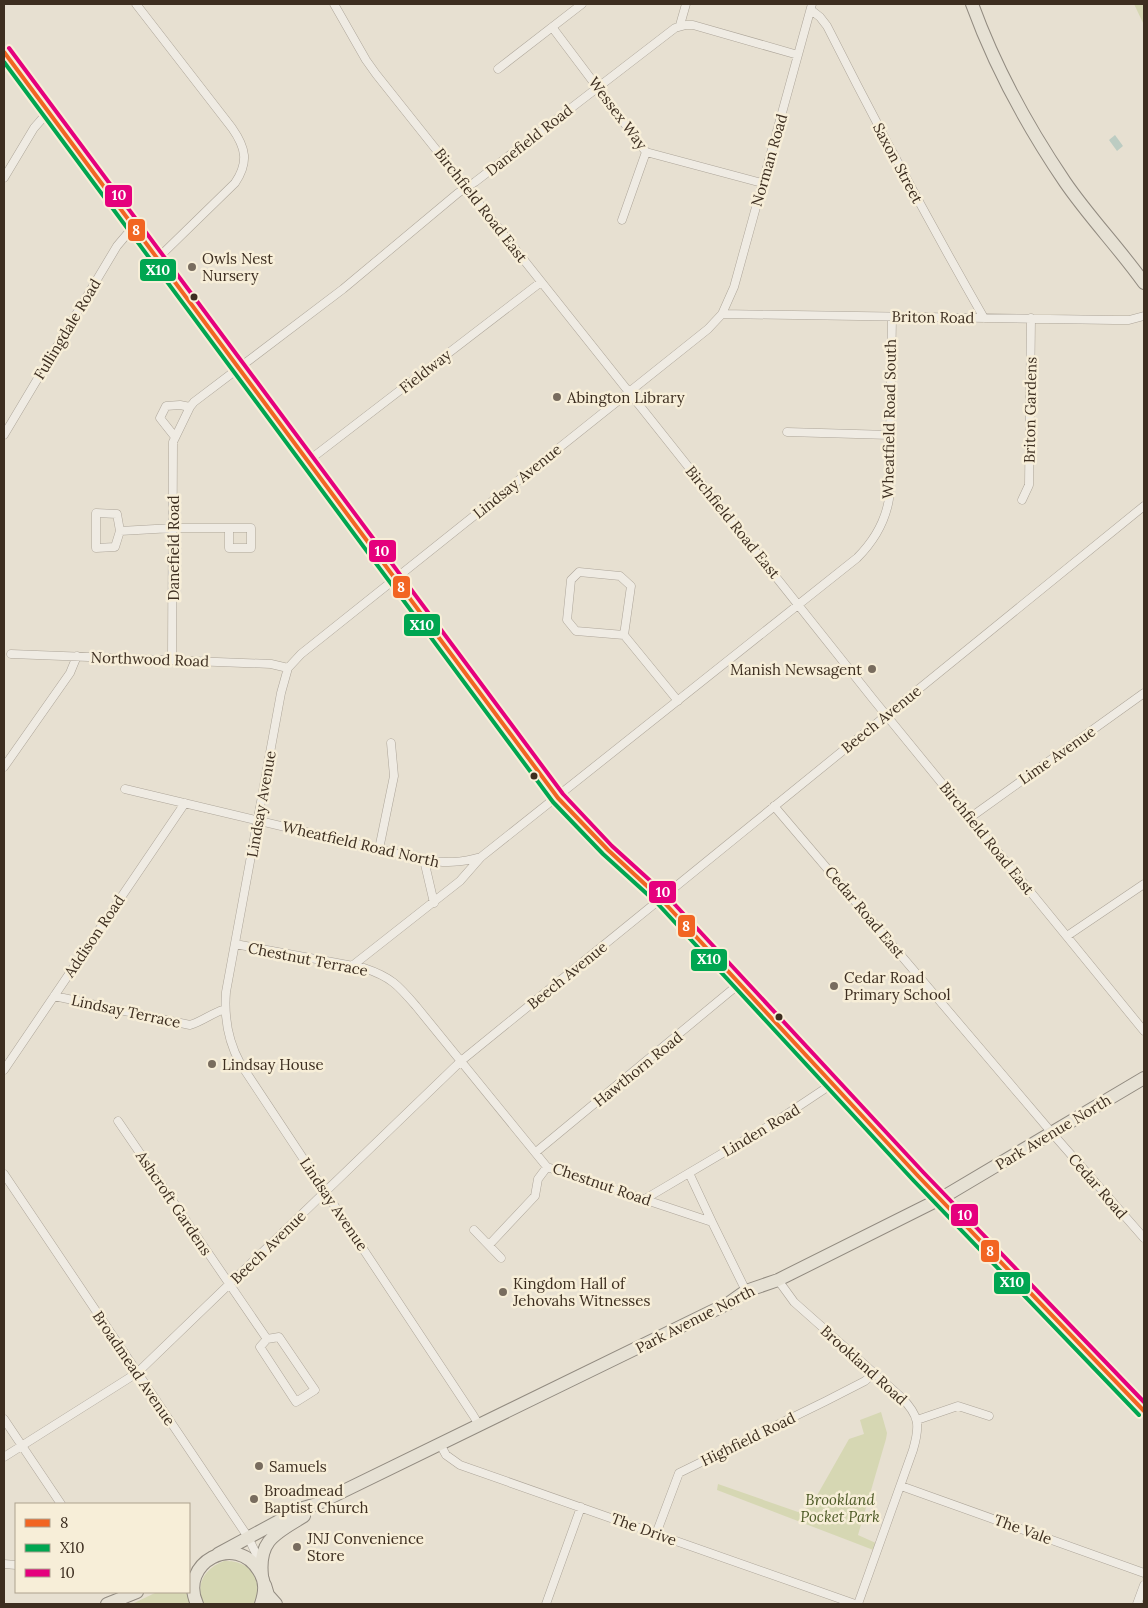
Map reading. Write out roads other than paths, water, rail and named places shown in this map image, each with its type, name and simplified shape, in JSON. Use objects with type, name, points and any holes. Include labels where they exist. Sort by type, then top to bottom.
[{"type":"main road","points":[[972,4],[996,63],[1045,151],[1065,182],[1144,283]]},
{"type":"main road","name":"Park Avenue North","points":[[190,1568],[303,1508],[317,1504],[729,1303],[746,1291],[778,1280],[940,1199],[1144,1078]]},
{"type":"main road","name":"Park Avenue North","points":[[267,1590],[268,1541],[317,1504]]},
{"type":"main road","points":[[197,1604],[193,1589],[195,1577],[199,1569],[213,1557],[228,1553],[239,1554],[248,1558],[256,1565],[267,1590]]},
{"type":"main road","points":[[107,1604],[124,1601],[136,1593]]},
{"type":"street","points":[[136,4],[239,137],[244,154],[242,173],[235,183],[158,258]]},
{"type":"street","name":"Birchfield Road East","points":[[334,4],[376,74],[886,715],[971,817],[1144,1032]]},
{"type":"street","points":[[498,69],[582,4]]},
{"type":"street","points":[[686,4],[680,26],[693,25],[798,55]]},
{"type":"street","name":"Norman Road","points":[[722,314],[734,287],[812,7]]},
{"type":"street","name":"Saxon Street","points":[[812,7],[827,26],[894,158],[984,318]]},
{"type":"street","name":"Danefield Road","points":[[172,660],[173,442],[194,402],[343,289],[458,193],[666,34],[680,26]]},
{"type":"street","name":"Wessex Way","points":[[552,27],[646,152],[762,183]]},
{"type":"street","points":[[4,52],[558,798],[608,850],[661,899],[940,1199],[1144,1411]]},
{"type":"street","points":[[4,178],[34,128],[48,111]]},
{"type":"street","points":[[622,220],[646,152]]},
{"type":"street","name":"Fullingdale Road","points":[[4,435],[118,246],[134,226]]},
{"type":"street","name":"Fieldway","points":[[308,461],[541,282]]},
{"type":"street","name":"Briton Road","points":[[722,314],[1114,320],[1129,320],[1144,316]]},
{"type":"street","name":"Lindsay Avenue","points":[[479,1425],[238,1058],[232,1044],[225,1009],[226,992],[281,693],[288,668],[301,654],[708,329],[722,314]]},
{"type":"street","name":"Wheatfield Road South","points":[[481,857],[558,798],[864,551],[880,529],[889,499],[892,316]]},
{"type":"street","name":"Briton Gardens","points":[[1022,500],[1029,485],[1031,318]]},
{"type":"street","points":[[175,438],[160,418],[166,406],[180,405],[190,407]]},
{"type":"street","points":[[786,432],[890,435]]},
{"type":"street","name":"Beech Avenue","points":[[4,1457],[137,1373],[461,1061],[1144,506]]},
{"type":"street","points":[[96,514],[117,514],[120,531],[116,547],[96,548],[96,514]]},
{"type":"street","points":[[120,531],[173,528],[229,529]]},
{"type":"street","points":[[624,635],[631,586],[620,576],[580,572],[570,580],[567,620],[576,631],[624,635],[678,701]]},
{"type":"street","name":"Northwood Road","points":[[11,654],[271,664],[288,668]]},
{"type":"street","points":[[4,767],[70,673],[77,656]]},
{"type":"street","name":"Lime Avenue","points":[[971,817],[1144,694]]},
{"type":"street","points":[[379,849],[394,776],[391,743]]},
{"type":"street","name":"Wheatfield Road North","points":[[125,789],[424,860],[447,863],[464,862],[481,857]]},
{"type":"street","name":"Addison Road","points":[[4,1070],[185,802]]},
{"type":"street","name":"Cedar Road East","points":[[774,806],[1052,1133]]},
{"type":"street","points":[[352,966],[434,903],[460,881],[481,857]]},
{"type":"street","points":[[424,860],[434,903]]},
{"type":"street","points":[[1067,936],[1144,884]]},
{"type":"street","name":"Chestnut Terrace","points":[[235,944],[352,966],[379,974],[397,984],[461,1061]]},
{"type":"street","name":"Hawthorn Road","points":[[536,1152],[739,984]]},
{"type":"street","name":"Lindsay Terrace","points":[[54,996],[190,1025],[197,1023],[214,1012],[225,1009]]},
{"type":"street","name":"Chestnut Road","points":[[461,1061],[547,1166],[712,1222]]},
{"type":"street","name":"Linden Road","points":[[645,1199],[772,1124],[832,1084]]},
{"type":"street","name":"Ashcroft Gardens","points":[[118,1121],[266,1339]]},
{"type":"street","name":"Cedar Road","points":[[1052,1133],[1144,1238]]},
{"type":"street","points":[[489,1245],[535,1196],[538,1179],[547,1166]]},
{"type":"street","points":[[688,1173],[746,1291]]},
{"type":"street","name":"Broadmead Avenue","points":[[4,1174],[248,1538],[267,1590]]},
{"type":"street","points":[[474,1230],[501,1258]]},
{"type":"street","name":"Brookland Road","points":[[778,1280],[794,1302],[910,1406],[917,1420],[916,1440],[901,1486],[856,1604]]},
{"type":"street","points":[[279,1337],[315,1390],[296,1402],[260,1347],[266,1339],[279,1337]]},
{"type":"street","name":"Highfield Road","points":[[656,1534],[679,1473],[834,1397],[865,1381],[874,1373]]},
{"type":"street","points":[[917,1420],[958,1406],[989,1416]]},
{"type":"street","points":[[4,1419],[60,1503]]},
{"type":"street","name":"The Drive","points":[[440,1444],[446,1454],[460,1465],[856,1604]]},
{"type":"street","name":"The Vale","points":[[901,1486],[1144,1572]]},
{"type":"street","points":[[546,1604],[581,1507]]},
{"type":"street","points":[[1137,1604],[1144,1585]]},
{"type":"place","name":"Owls Nest Nursery","points":[[192,267]]},
{"type":"place","name":"Abington Library","points":[[557,397]]},
{"type":"place","name":"Manish Newsagent","points":[[872,669]]},
{"type":"place","name":"Cedar Road Primary School","points":[[834,986]]},
{"type":"place","name":"Lindsay House","points":[[212,1064]]},
{"type":"place","name":"Kingdom Hall of Jehovahs Witnesses","points":[[503,1292]]},
{"type":"place","name":"Samuels","points":[[259,1466]]},
{"type":"place","name":"Broadmead Baptist Church","points":[[254,1499]]},
{"type":"place","name":"JNJ Convenience Store","points":[[297,1547]]},
{"type":"park label","name":"Brookland Pocket Park","points":[[840,1508]]}]
